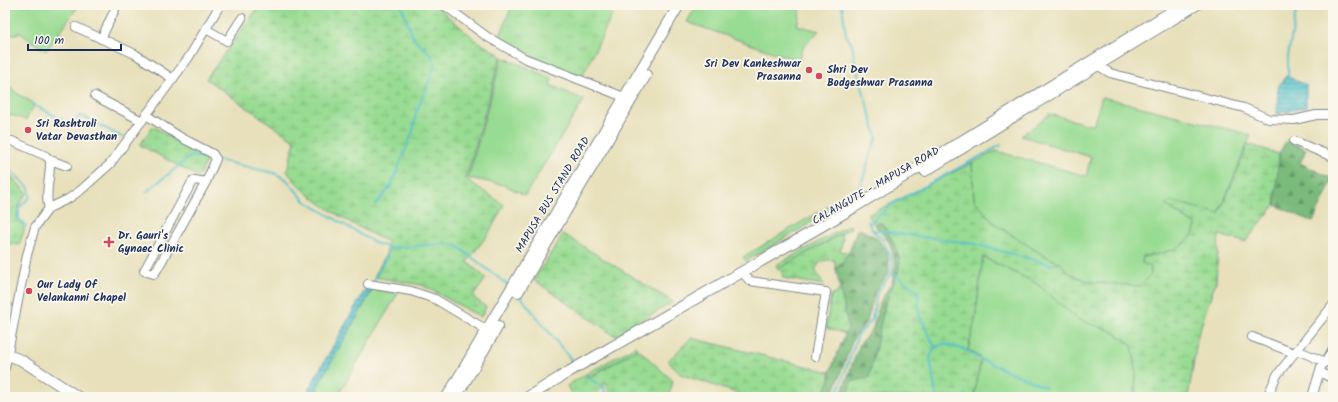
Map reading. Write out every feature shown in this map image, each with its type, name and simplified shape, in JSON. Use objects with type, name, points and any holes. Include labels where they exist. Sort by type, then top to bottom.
[{"type":"main road","name":"MAPUSA BUS STAND ROAD","points":[[456,397],[629,99],[679,5]]},
{"type":"main road","name":"MAPUSA BUS STAND ROAD","points":[[448,397],[487,330],[686,5]]},
{"type":"main road","name":"CALANGUTE - MAPUSA ROAD","points":[[1095,64],[1182,5]]},
{"type":"main road","name":"CALANGUTE - MAPUSA ROAD","points":[[528,397],[743,274],[1196,5]]},
{"type":"main road","points":[[6,359],[20,365],[68,397]]},
{"type":"main road","points":[[6,359],[21,360],[78,397]]},
{"type":"street","points":[[101,38],[117,5]]},
{"type":"street","points":[[444,5],[486,36],[524,58],[629,99]]},
{"type":"street","points":[[6,359],[31,238],[35,227],[49,208],[68,199],[81,190],[110,164],[189,57],[218,6]]},
{"type":"street","points":[[206,29],[227,41],[242,18]]},
{"type":"street","points":[[76,27],[135,54],[173,79]]},
{"type":"street","points":[[1095,64],[1114,74],[1244,108],[1269,119],[1294,120],[1316,115],[1333,116]]},
{"type":"street","points":[[95,96],[144,118],[213,154],[216,159],[206,182],[158,268],[154,274],[144,271],[192,182],[195,180],[206,182]]},
{"type":"street","points":[[1294,140],[1333,157]]},
{"type":"street","points":[[12,141],[46,156],[50,160],[67,166]]},
{"type":"street","points":[[49,208],[46,201],[51,174],[50,160]]},
{"type":"street","points":[[743,274],[750,280],[826,292],[815,357]]},
{"type":"street","points":[[368,284],[411,291],[435,299],[487,330]]},
{"type":"street","points":[[1267,397],[1277,374],[1333,305]]},
{"type":"street","points":[[1252,337],[1325,362]]},
{"type":"street","points":[[1312,397],[1320,372],[1333,350]]},
{"type":"street","points":[[1320,372],[1333,379]]},
{"type":"green space","points":[[5,5],[79,5],[46,51],[20,33],[5,36]]},
{"type":"green space","points":[[260,5],[435,5],[478,42],[501,55],[466,179],[504,205],[489,233],[467,262],[486,278],[473,297],[486,307],[481,317],[422,285],[374,277],[386,254],[388,242],[347,221],[306,192],[287,171],[295,141],[206,79]]},
{"type":"green space","points":[[512,5],[617,5],[582,77],[517,50],[500,36]]},
{"type":"green space","points":[[697,5],[802,5],[797,25],[819,31],[804,46],[798,61],[687,22]]},
{"type":"green space","points":[[502,57],[552,78],[550,85],[584,100],[525,195],[504,185],[468,178]]},
{"type":"green space","points":[[5,83],[18,94],[35,104],[26,120],[5,113]]},
{"type":"green space","points":[[1102,97],[1251,135],[1219,214],[1204,211],[1174,211],[1196,225],[1194,233],[1183,244],[1168,252],[1143,256],[1151,267],[1151,275],[1140,286],[1089,282],[1069,273],[1060,263],[1043,255],[996,225],[974,200],[972,163],[996,151],[1086,176],[1091,157],[1021,136],[1050,114],[1093,126]]},
{"type":"green space","points":[[153,126],[186,148],[207,159],[199,177],[140,145]]},
{"type":"green space","points":[[1286,141],[1306,149],[1300,163],[1333,179],[1313,222],[1275,205],[1279,154]]},
{"type":"green space","points":[[1248,144],[1279,154],[1275,205],[1245,242],[1219,235],[1216,281],[1198,335],[1188,397],[1135,397],[1136,369],[1132,345],[1112,331],[1079,320],[1036,283],[983,257],[975,320],[968,350],[981,358],[974,397],[848,397],[851,382],[869,378],[885,305],[898,273],[900,259],[892,240],[881,222],[875,225],[868,215],[972,163],[974,200],[996,225],[1043,255],[1060,263],[1069,273],[1089,282],[1140,286],[1151,275],[1151,267],[1142,263],[1143,256],[1159,254],[1176,248],[1189,239],[1194,233],[1196,225],[1166,205],[1171,201],[1219,214]]},
{"type":"green space","points":[[5,170],[27,193],[19,205],[17,217],[25,228],[19,245],[5,243]]},
{"type":"green space","points":[[832,204],[834,209],[746,261],[743,257]]},
{"type":"green space","points":[[881,222],[892,240],[900,259],[898,273],[885,305],[869,378],[851,382],[848,397],[840,397],[860,344],[873,328],[879,304],[892,282],[896,264],[889,242],[875,225]]},
{"type":"green space","points":[[850,225],[851,228],[778,269],[776,265]]},
{"type":"green space","points":[[857,230],[861,230],[877,238],[887,251],[889,273],[875,291],[867,321],[853,339],[832,397],[823,397],[830,378],[830,372],[848,327],[836,269],[849,253]]},
{"type":"green space","points":[[563,234],[673,302],[615,336],[534,280]]},
{"type":"green space","points":[[841,234],[843,239],[840,251],[849,253],[836,269],[834,260],[821,262],[819,264],[815,270],[824,285],[783,278],[782,272],[778,269]]},
{"type":"green space","points":[[983,257],[1036,283],[1079,320],[1112,331],[1132,345],[1136,369],[1135,397],[974,397],[981,358],[968,350],[975,320]]},
{"type":"green space","points":[[840,288],[848,327],[846,334],[826,328],[831,295],[836,294]]},
{"type":"green space","points":[[373,289],[398,293],[340,392],[343,397],[328,397],[316,389]]},
{"type":"green space","points":[[691,338],[830,372],[830,378],[823,397],[748,397],[680,374],[668,361]]},
{"type":"green space","points":[[636,346],[638,349],[589,377],[586,374]]},
{"type":"green space","points":[[638,349],[673,381],[669,395],[674,397],[606,397],[609,390],[605,383],[596,397],[573,397],[567,386],[586,374],[590,377]]},
{"type":"water","points":[[1286,76],[1306,85],[1306,107],[1277,114],[1278,87]]},
{"type":"water","points":[[366,288],[373,289],[316,389],[328,397],[319,397],[308,390]]},
{"type":"waterway","points":[[376,204],[391,186],[413,131],[416,113],[435,66],[431,54],[413,38],[401,5]]},
{"type":"waterway","points":[[842,5],[846,34],[853,47],[854,59],[877,138],[861,184],[854,198]]},
{"type":"waterway","points":[[1288,79],[1288,56],[1297,5]]},
{"type":"waterway","points":[[32,104],[75,126],[80,115],[122,137]]},
{"type":"waterway","points":[[869,224],[892,204],[1001,145]]},
{"type":"waterway","points":[[146,192],[191,156],[213,159]]},
{"type":"waterway","points":[[217,160],[274,173],[286,179],[305,201],[375,243],[391,248],[444,244],[456,245],[509,286]]},
{"type":"waterway","points":[[5,165],[29,188],[30,197],[19,208],[19,219],[26,226]]},
{"type":"waterway","points":[[836,397],[858,335],[872,320],[877,292],[892,273],[893,265],[890,254],[882,239],[872,230],[868,221]]},
{"type":"waterway","points":[[873,230],[975,244],[1052,265]]},
{"type":"waterway","points":[[373,283],[391,248]]},
{"type":"waterway","points":[[892,273],[918,291],[919,315],[935,347],[930,358],[936,397]]},
{"type":"waterway","points":[[520,296],[573,362]]},
{"type":"waterway","points":[[935,347],[944,344],[966,350],[978,358],[1045,387]]},
{"type":"waterway","points":[[586,377],[605,388],[603,397]]},
{"type":"place","name":"Sri Dev Kankeshwar Prasanna","points":[[809,70]]},
{"type":"place","name":"Shri Dev Bodgeshwar Prasanna","points":[[819,76]]},
{"type":"place","name":"Sri Rashtroli Vatar Devasthan","points":[[28,130]]},
{"type":"place","name":"Dr. Gauri's Gynaec Clinic","points":[[109,242]]},
{"type":"place","name":"Our Lady Of Velankanni Chapel","points":[[29,291]]}]
